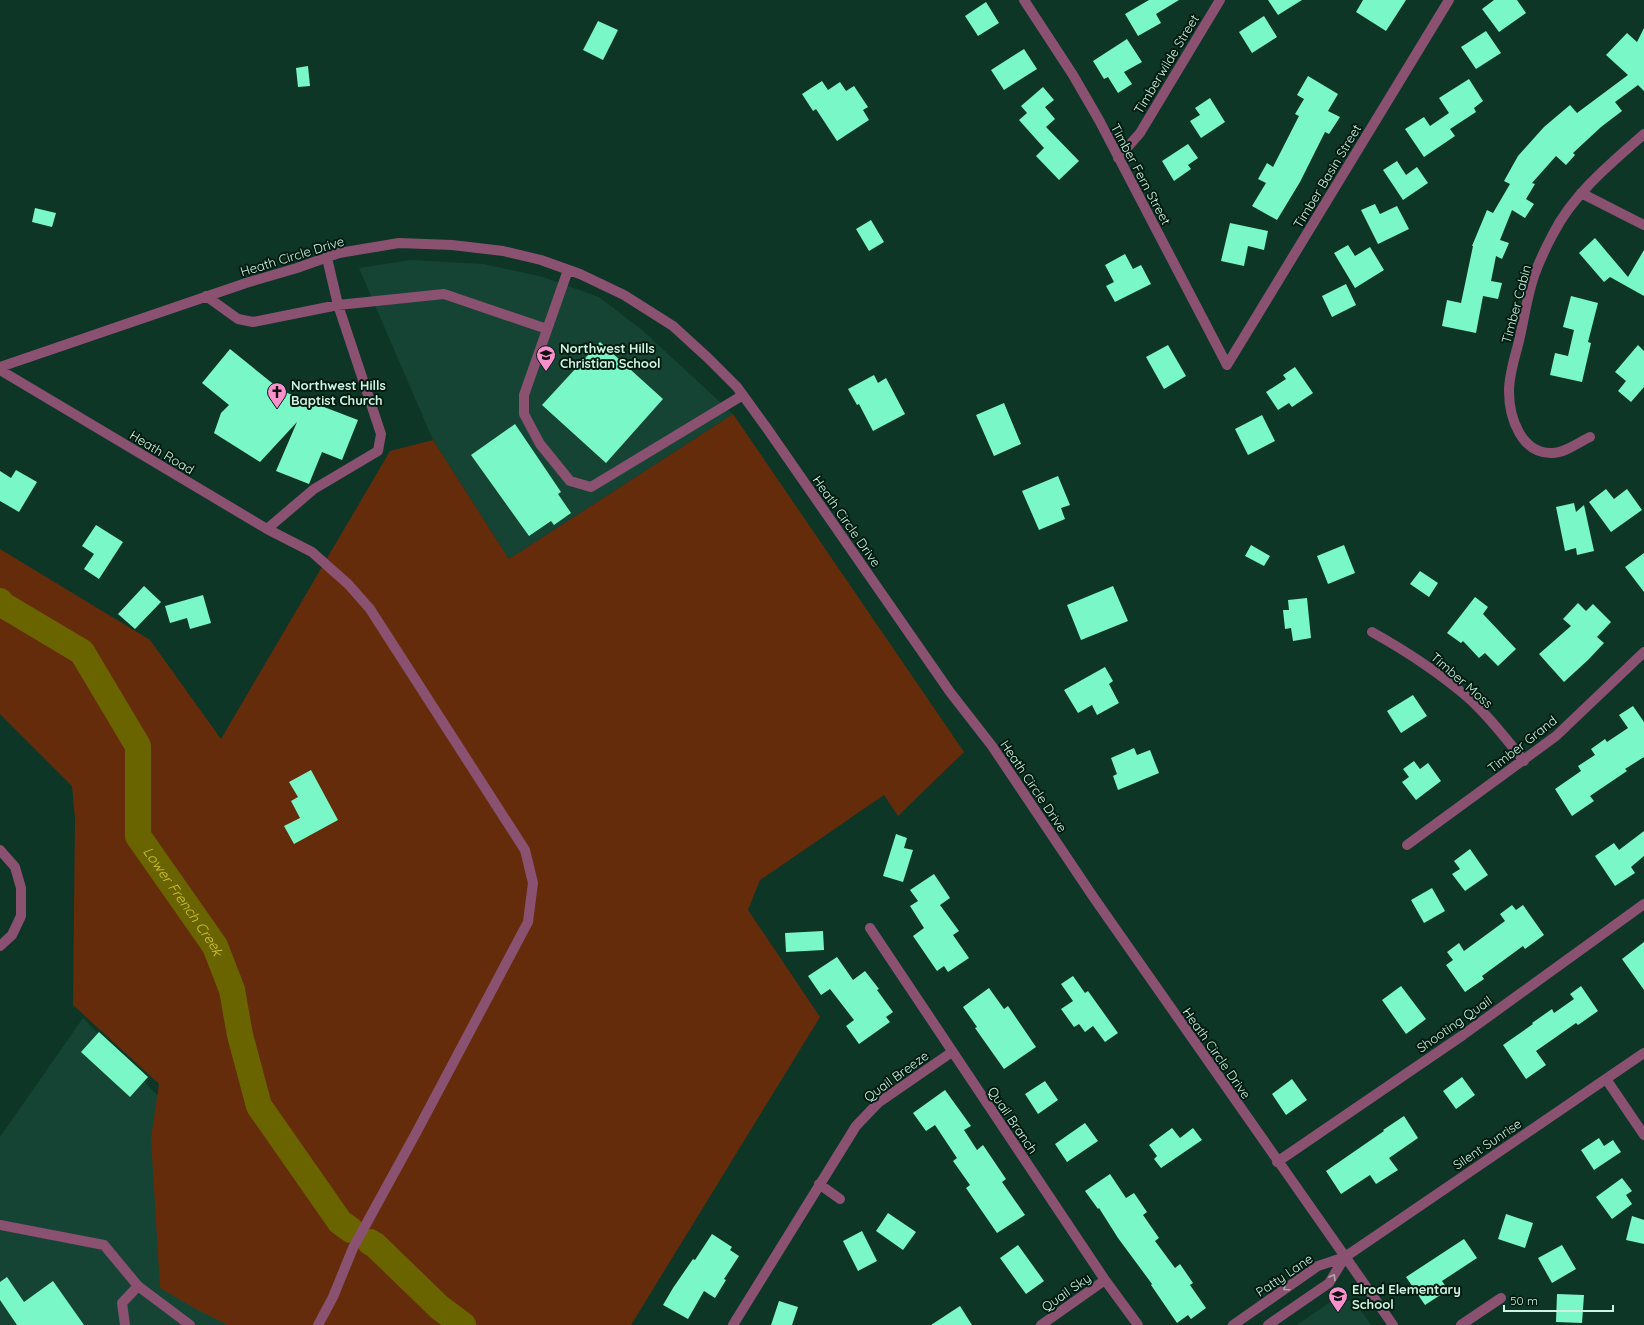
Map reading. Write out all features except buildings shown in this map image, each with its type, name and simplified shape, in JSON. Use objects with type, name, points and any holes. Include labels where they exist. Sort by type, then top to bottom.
[{"type":"street","name":"Timber Fern Street","points":[[1024,0],[1073,75],[1227,365]]},
{"type":"street","name":"Timberwilde Street","points":[[1118,158],[1140,133],[1220,0]]},
{"type":"street","name":"Timber Basin Street","points":[[1227,365],[1449,0]]},
{"type":"street","name":"Timber Cabin","points":[[1590,437],[1564,450],[1552,454],[1536,451],[1523,440],[1512,417],[1509,392],[1511,374],[1534,276],[1553,233],[1581,193],[1610,164],[1644,134]]},
{"type":"street","points":[[1581,193],[1644,224]]},
{"type":"street","name":"Heath Circle Drive","points":[[0,367],[206,296],[339,253],[399,244],[452,245],[504,251],[541,260],[568,270],[624,295],[674,326],[708,358],[743,395],[950,692],[992,746],[1094,898],[1277,1162],[1393,1325]]},
{"type":"street","points":[[267,529],[314,489],[378,451],[381,434],[338,305],[327,258]]},
{"type":"street","points":[[568,270],[524,395],[524,414],[540,444],[570,481],[591,487],[743,395]]},
{"type":"street","points":[[206,296],[238,319],[253,322],[338,305],[444,294],[547,329]]},
{"type":"street","name":"Heath Road","points":[[0,370],[267,529],[312,552],[349,585],[370,609],[525,850],[533,883],[528,922],[353,1248],[318,1325]]},
{"type":"street","name":"Timber Moss","points":[[1372,632],[1430,667],[1472,702],[1524,761]]},
{"type":"street","name":"Timber Grand","points":[[1408,845],[1556,736],[1644,652]]},
{"type":"street","points":[[0,850],[15,867],[21,888],[21,916],[12,935],[0,946]]},
{"type":"street","name":"Shooting Quail","points":[[1277,1162],[1463,1035],[1644,904]]},
{"type":"street","name":"Quail Branch","points":[[870,928],[1105,1280],[1138,1325]]},
{"type":"street","name":"Quail Breeze","points":[[733,1325],[847,1139],[867,1114],[891,1094],[952,1052]]},
{"type":"street","name":"Silent Sunrise","points":[[1345,1257],[1644,1053]]},
{"type":"street","points":[[1606,1079],[1644,1135]]},
{"type":"street","points":[[819,1184],[840,1199]]},
{"type":"street","points":[[0,1225],[104,1245],[138,1286],[190,1325]]},
{"type":"street","points":[[1268,1325],[1329,1283],[1345,1257]]},
{"type":"street","name":"Patty Lane","points":[[1233,1325],[1318,1266],[1345,1257]]},
{"type":"street","name":"Quail Sky","points":[[1041,1325],[1105,1280]]},
{"type":"street","points":[[125,1325],[122,1303],[138,1286]]},
{"type":"street","points":[[1461,1325],[1501,1298]]},
{"type":"shaded area","name":"Northwest Hills Christian School","points":[[411,260],[484,264],[543,277],[599,297],[642,330],[733,414],[509,559],[433,440],[359,268]]},
{"type":"shaded area","points":[[733,414],[964,752],[898,816],[884,795],[760,880],[748,910],[820,1017],[631,1325],[228,1325],[160,1288],[151,1138],[159,1084],[73,1005],[75,819],[72,786],[0,714],[0,549],[150,640],[221,739],[390,451],[433,440],[509,559]]},
{"type":"shaded area","points":[[83,1018],[378,1325],[0,1325],[0,1137]]},
{"type":"shaded area","name":"Elrod Elementary School","points":[[1333,1300],[1354,1301],[1371,1325],[1297,1325]]},
{"type":"waterway","name":"Lower French Creek","points":[[0,601],[3,605],[82,652],[138,746],[138,836],[215,946],[232,990],[240,1035],[259,1106],[340,1222],[351,1230]]},
{"type":"waterway","name":"Lower French Creek","points":[[370,1242],[375,1245],[439,1307],[463,1325]]},
{"type":"place","name":"Northwest Hills Christian School","points":[[546,372]]},
{"type":"place","name":"Northwest Hills Baptist Church","points":[[277,409]]},
{"type":"place","name":"Elrod Elementary School","points":[[1338,1313]]}]
